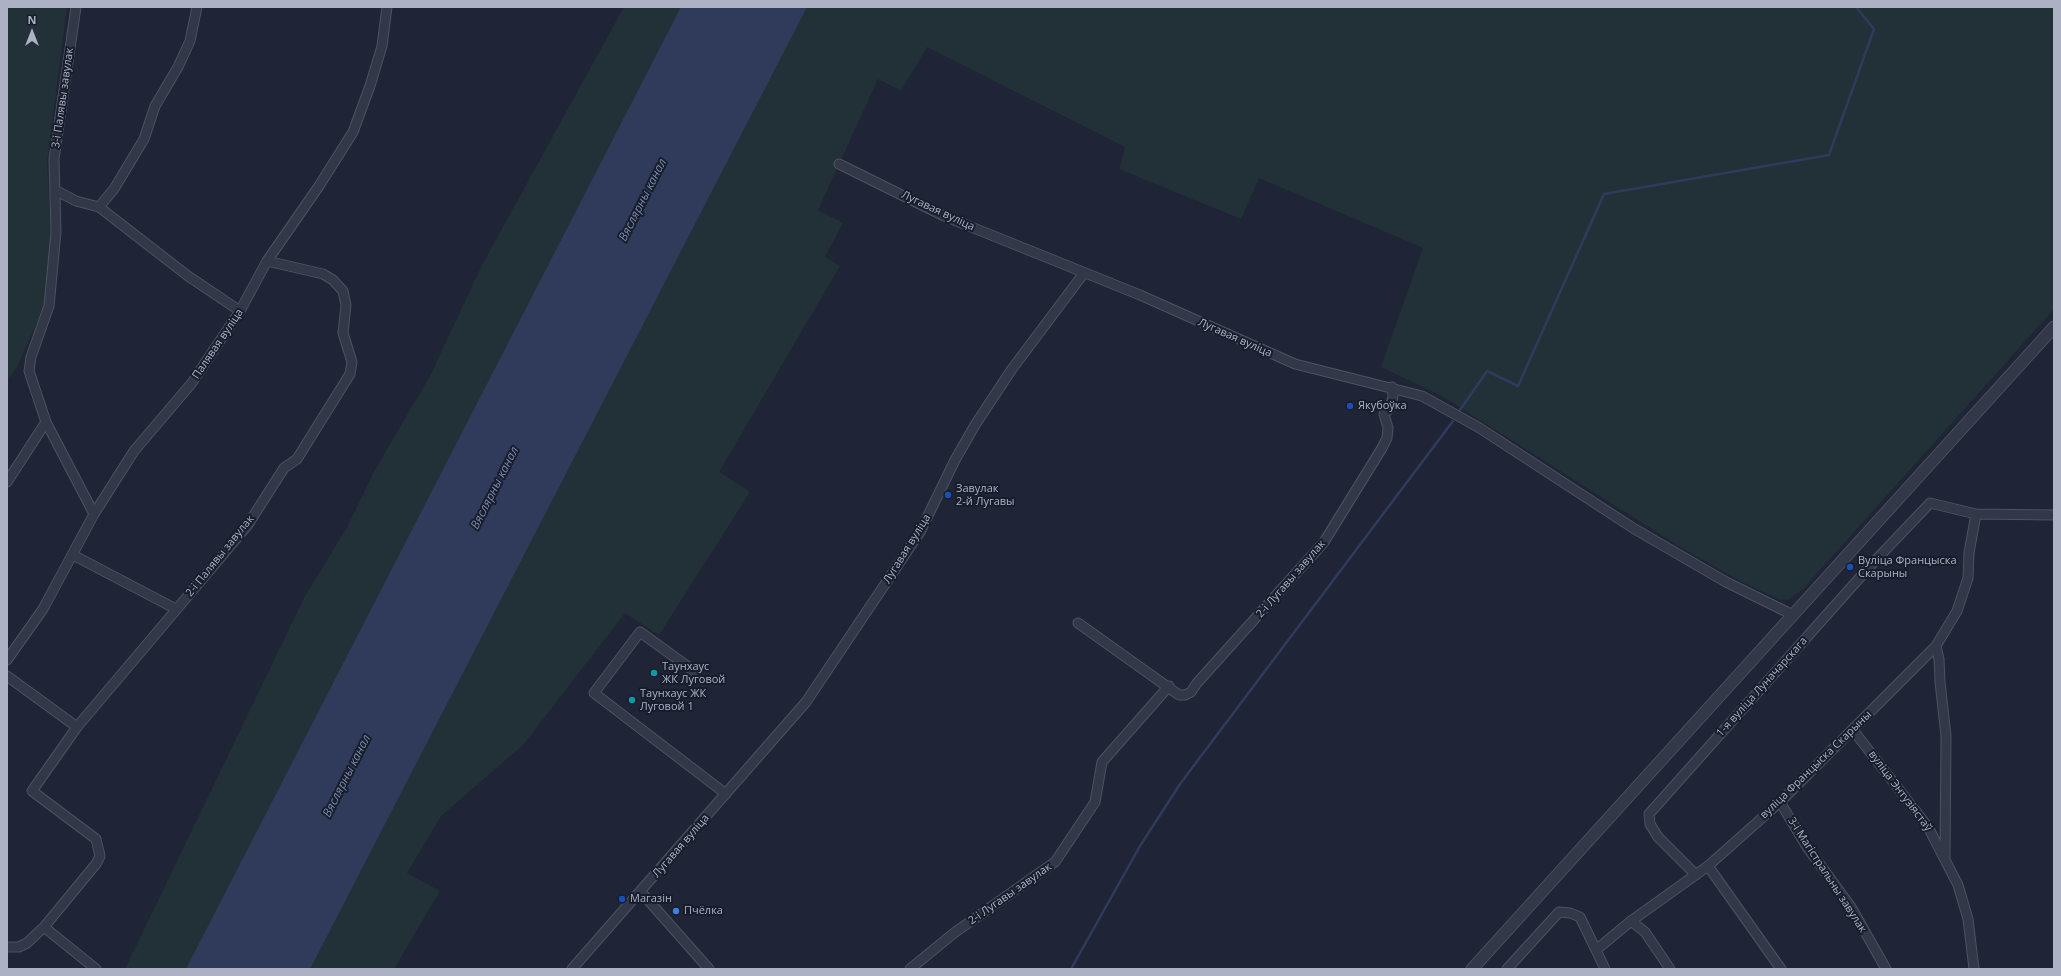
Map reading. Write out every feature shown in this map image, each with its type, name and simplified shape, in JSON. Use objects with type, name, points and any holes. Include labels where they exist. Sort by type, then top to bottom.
[{"type":"street","name":"3-і Палявы завулак","points":[[76,7],[54,159],[56,232],[49,306],[31,357],[29,371],[46,422],[94,514]]},
{"type":"street","points":[[99,207],[114,189],[144,139],[155,106],[178,67],[190,42],[197,7]]},
{"type":"street","name":"Палявая вуліца","points":[[7,660],[43,609],[94,514],[134,451],[191,384],[240,311],[267,261],[319,186],[353,132],[370,86],[382,46],[387,7]]},
{"type":"street","name":"Лугавая вуліца","points":[[839,164],[944,216],[1140,295],[1294,364],[1392,387],[1422,396],[1478,427],[1633,528],[1726,582],[1793,615]]},
{"type":"street","points":[[55,190],[76,201],[99,207],[188,276],[240,311]]},
{"type":"street","name":"2-і Палявы завулак","points":[[44,927],[96,864],[100,856],[96,839],[32,791],[77,727],[247,526],[284,468],[297,459],[350,374],[352,362],[350,351],[343,333],[346,305],[343,291],[333,280],[323,274],[267,261]]},
{"type":"street","name":"Лугавая вуліца","points":[[572,969],[806,702],[920,532],[955,460],[975,425],[1012,369],[1084,273]]},
{"type":"street","points":[[1472,969],[2054,327]]},
{"type":"street","name":"2-і Лугавы завулак","points":[[1078,622],[1179,694],[1184,695],[1191,692],[1197,683],[1324,542],[1387,438],[1388,428],[1384,414],[1390,408],[1393,397],[1392,387]]},
{"type":"street","points":[[7,482],[46,422]]},
{"type":"street","name":"1-я вуліца Луначарскага","points":[[1696,875],[1658,837],[1650,824],[1649,814],[1862,576],[1930,503],[1976,514]]},
{"type":"street","points":[[1976,514],[2054,515]]},
{"type":"street","name":"вуліца Францыска Скарыны","points":[[1596,950],[1631,922],[1708,866],[1780,802],[1936,646],[1957,611],[1968,578],[1969,553],[1976,514]]},
{"type":"street","points":[[73,555],[176,609]]},
{"type":"street","points":[[694,672],[640,632],[594,693],[726,794]]},
{"type":"street","points":[[1936,646],[1939,659],[1946,736],[1945,859]]},
{"type":"street","points":[[7,676],[77,727]]},
{"type":"street","name":"2-і Лугавы завулак","points":[[910,969],[954,933],[1055,862],[1095,802],[1102,762],[1169,686]]},
{"type":"street","name":"вуліца Энтузіястаў","points":[[1853,730],[1928,827],[1945,859],[1958,885],[1968,919],[1974,969]]},
{"type":"street","name":"3-і Магістральны завулак","points":[[1780,802],[1807,847],[1851,908],[1886,969]]},
{"type":"street","points":[[1708,866],[1781,969]]},
{"type":"street","points":[[641,892],[709,969]]},
{"type":"street","points":[[1507,969],[1559,912],[1570,913],[1580,917],[1605,969]]},
{"type":"street","points":[[1631,922],[1645,932],[1670,969]]},
{"type":"street","points":[[7,947],[19,947],[27,944],[44,927],[96,969]]},
{"type":"shaded area","points":[[7,7],[67,7],[47,162],[51,233],[45,305],[16,369],[7,381]]},
{"type":"shaded area","points":[[624,7],[2054,7],[2054,309],[1803,589],[1789,599],[1781,600],[1744,583],[1682,548],[1442,396],[1381,367],[1423,248],[1259,178],[1241,219],[1119,169],[1125,147],[927,47],[901,91],[878,79],[818,210],[843,223],[825,257],[840,266],[719,472],[750,492],[659,635],[625,613],[523,745],[441,816],[407,873],[440,891],[394,969],[125,969],[304,598],[346,529],[375,470],[431,374],[482,265]]},
{"type":"water","name":"Вяслярны канал","points":[[681,7],[807,7],[310,969],[186,969]]},
{"type":"waterway","points":[[1460,410],[1487,371],[1518,386],[1604,194],[1829,155],[1874,29],[1856,7]]},
{"type":"waterway","points":[[1071,969],[1140,846],[1180,784],[1453,421]]},
{"type":"place","name":"Якубоўка","points":[[1350,406]]},
{"type":"place","name":"Завулак 2-й Лугавы","points":[[948,495]]},
{"type":"place","name":"Вуліца Францыска Скарыны","points":[[1850,567]]},
{"type":"place","name":"Таунхаус ЖК Луговой","points":[[654,673]]},
{"type":"place","name":"Таунхаус ЖК Луговой 1","points":[[632,700]]},
{"type":"place","name":"Магазін","points":[[622,899]]},
{"type":"place","name":"Пчёлка","points":[[676,911]]}]
